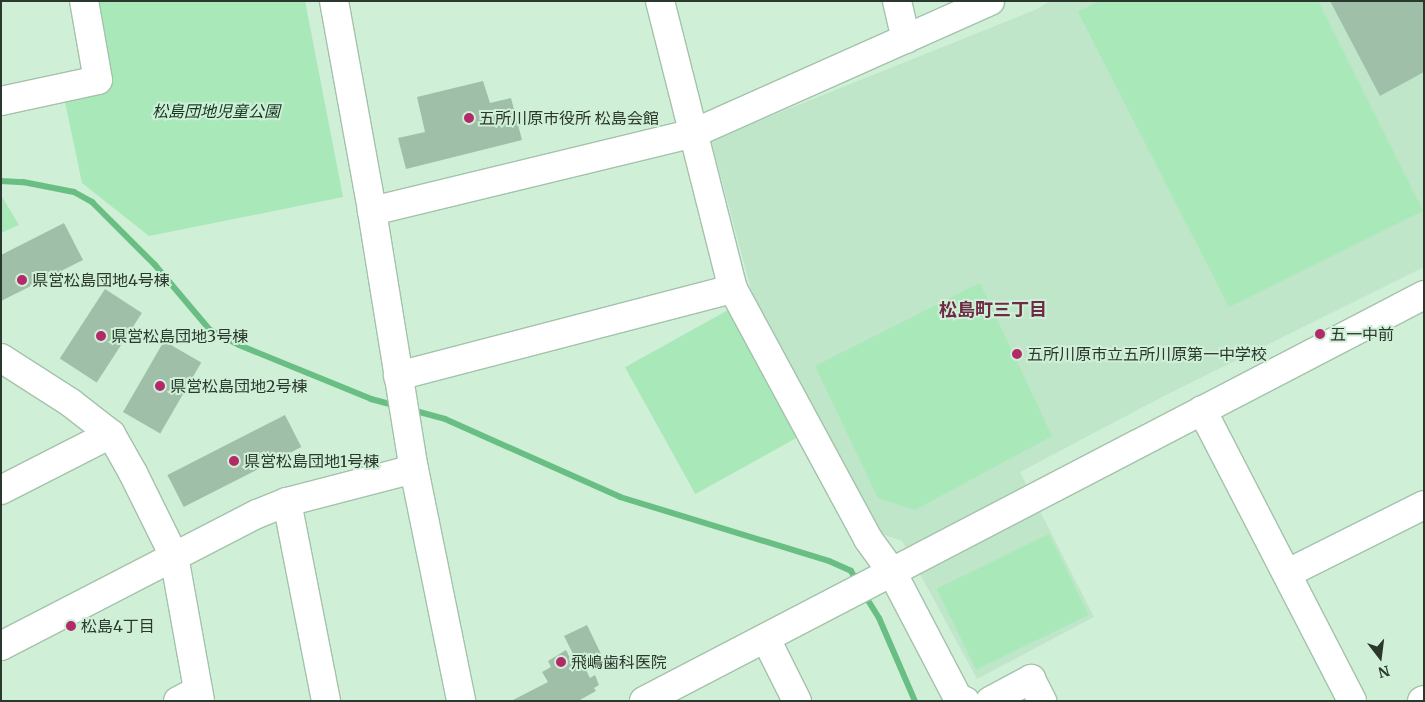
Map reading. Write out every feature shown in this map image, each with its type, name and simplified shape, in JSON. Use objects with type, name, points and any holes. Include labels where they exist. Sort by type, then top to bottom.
[{"type":"street","points":[[1,101],[98,80],[84,1]]},
{"type":"street","points":[[334,1],[372,211],[414,469],[461,701]]},
{"type":"street","points":[[660,1],[732,289],[886,575],[958,698],[965,701]]},
{"type":"street","points":[[897,1],[906,39]]},
{"type":"street","points":[[372,211],[694,133],[990,1]]},
{"type":"street","points":[[399,382],[732,289]]},
{"type":"street","points":[[644,701],[1424,295]]},
{"type":"street","points":[[1,358],[71,402],[111,434],[134,473],[174,556],[192,697]]},
{"type":"street","points":[[1202,410],[1288,573],[1352,701]]},
{"type":"street","points":[[1,490],[111,434]]},
{"type":"street","points":[[1,646],[257,514],[287,502],[414,469]]},
{"type":"street","points":[[287,502],[326,701]]},
{"type":"street","points":[[1288,573],[1424,505]]},
{"type":"street","points":[[766,639],[797,701]]},
{"type":"street","points":[[990,701],[1031,679],[1042,701]]},
{"type":"shaded area","name":"五所川原市立五所川原第一中学校","points":[[1050,1],[1424,1],[1424,267],[1162,397],[1020,472],[1094,617],[977,679],[902,541],[882,534],[752,293],[711,140],[1037,9]]},
{"type":"green space","name":"松島団地児童公園","points":[[93,1],[305,1],[343,197],[149,236],[82,183],[64,97],[109,87]]},
{"type":"green space","points":[[1099,1],[1318,1],[1423,211],[1229,307],[1078,12]]},
{"type":"green space","points":[[1,195],[19,225],[1,233]]},
{"type":"green space","points":[[980,283],[1052,436],[915,510],[878,498],[815,366]]},
{"type":"green space","points":[[730,309],[800,436],[695,494],[625,367]]},
{"type":"green space","points":[[1049,534],[1088,615],[976,670],[937,589]]},
{"type":"building","points":[[1330,1],[1424,1],[1424,72],[1380,96]]},
{"type":"building","name":"五所川原市役所 松島会館","points":[[483,81],[490,103],[511,98],[522,140],[406,169],[398,138],[425,132],[417,97]]},
{"type":"building","name":"県営松島団地4号棟","points":[[64,223],[83,260],[1,301],[1,255]]},
{"type":"building","name":"県営松島団地3号棟","points":[[105,289],[142,313],[97,383],[60,359]]},
{"type":"building","name":"県営松島団地2号棟","points":[[164,341],[201,362],[160,434],[123,412]]},
{"type":"building","name":"県営松島団地1号棟","points":[[285,415],[301,447],[184,507],[167,475]]},
{"type":"building","name":"飛嶋歯科医院","points":[[587,625],[602,656],[583,664],[590,678],[595,675],[599,685],[594,688],[596,691],[578,701],[511,701],[548,682],[542,672],[551,667],[548,661],[566,650],[575,668],[579,666],[564,636]]},
{"type":"waterway","points":[[1,181],[23,182],[74,192],[92,202],[155,265],[210,330],[239,345],[371,399],[397,406]]},
{"type":"waterway","points":[[412,410],[445,419],[620,497],[829,561],[851,571],[858,583]]},
{"type":"waterway","points":[[864,594],[879,618],[915,701]]},
{"type":"place","name":"五所川原市役所 松島会館","points":[[469,118]]},
{"type":"place","name":"県営松島団地4号棟","points":[[22,280]]},
{"type":"place","name":"五一中前","points":[[1320,334]]},
{"type":"place","name":"県営松島団地3号棟","points":[[101,336]]},
{"type":"place","name":"五所川原市立五所川原第一中学校","points":[[1017,354]]},
{"type":"place","name":"県営松島団地2号棟","points":[[160,386]]},
{"type":"place","name":"県営松島団地1号棟","points":[[234,461]]},
{"type":"place","name":"松島4丁目","points":[[71,626]]},
{"type":"place","name":"飛嶋歯科医院","points":[[561,662]]},
{"type":"district","name":"松島町三丁目","points":[[993,310]]}]
